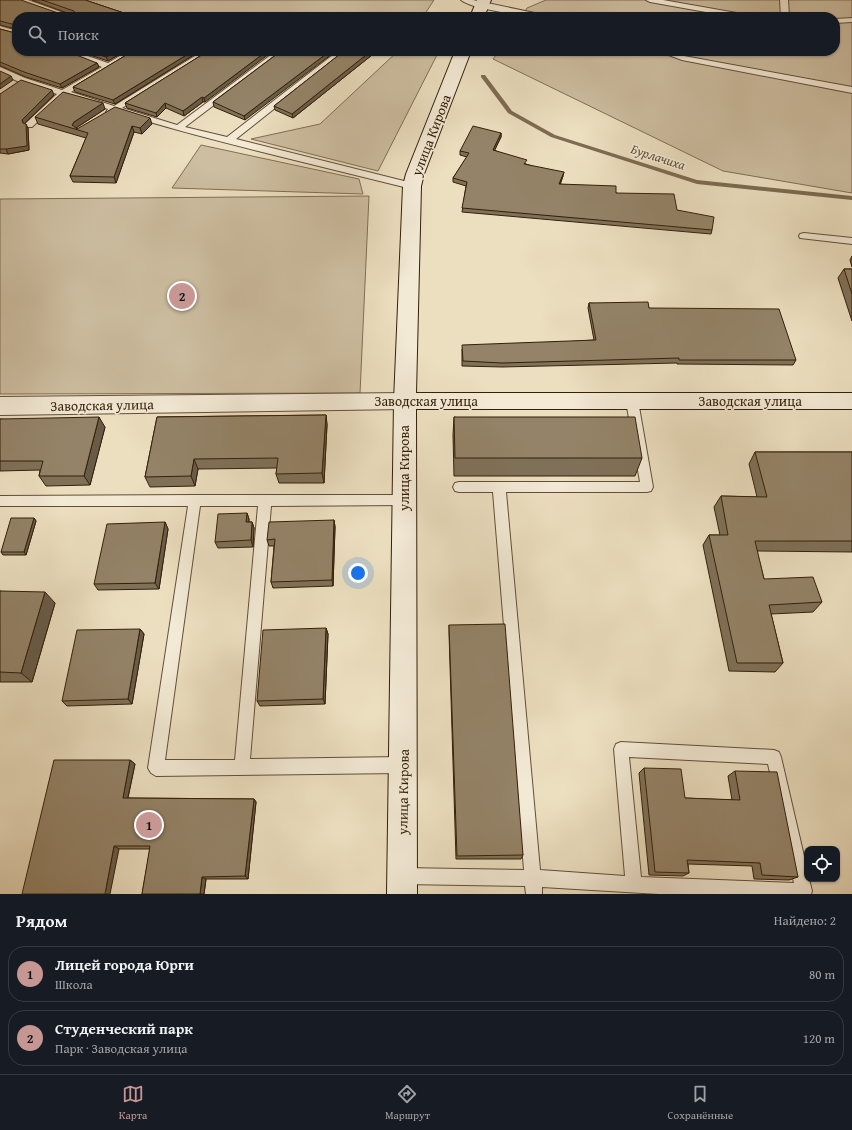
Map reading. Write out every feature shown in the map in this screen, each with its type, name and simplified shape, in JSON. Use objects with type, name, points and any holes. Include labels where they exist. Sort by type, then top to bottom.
[{"type":"street","name":"улица Кирова","points":[[402,885],[405,400],[412,186],[415,174],[461,56]]},
{"type":"street","name":"Заводская улица","points":[[0,406],[405,400],[852,401]]},
{"type":"lane","points":[[20,0],[56,12]]},
{"type":"lane","points":[[465,0],[481,7],[512,12]]},
{"type":"lane","points":[[650,0],[719,12]]},
{"type":"lane","points":[[784,0],[785,12]]},
{"type":"lane","points":[[840,21],[852,20]]},
{"type":"lane","points":[[0,28],[12,32]]},
{"type":"lane","points":[[79,56],[108,66]]},
{"type":"lane","points":[[29,125],[63,93],[125,56]]},
{"type":"lane","points":[[103,116],[201,56]]},
{"type":"lane","points":[[178,128],[274,56]]},
{"type":"lane","points":[[228,141],[337,56]]},
{"type":"lane","points":[[676,56],[852,90]]},
{"type":"lane","points":[[0,70],[22,80],[178,128],[412,186]]},
{"type":"lane","points":[[11,88],[22,80]]},
{"type":"lane","points":[[804,236],[852,241]]},
{"type":"lane","points":[[459,487],[647,487],[632,401]]},
{"type":"lane","points":[[499,487],[534,886]]},
{"type":"lane","points":[[0,500],[404,500]]},
{"type":"lane","points":[[195,500],[156,768],[403,765]]},
{"type":"lane","points":[[242,767],[265,500]]},
{"type":"lane","points":[[402,885],[634,885],[804,891],[774,757],[621,749],[634,885]]},
{"type":"shaded area","points":[[80,0],[434,0],[426,12],[118,12]]},
{"type":"shaded area","points":[[546,0],[852,0],[852,193],[723,171],[493,59],[495,56],[840,56],[840,12],[524,12],[527,8]]},
{"type":"shaded area","points":[[393,56],[436,56],[378,171],[251,139],[320,124]]},
{"type":"shaded area","points":[[201,145],[359,179],[363,194],[172,188]]},
{"type":"shaded area","points":[[369,196],[360,393],[0,394],[0,199]]},
{"type":"building","points":[[0,0],[21,0],[55,12],[12,12],[12,24],[0,21]]},
{"type":"building","points":[[42,0],[85,0],[121,12],[74,12]]},
{"type":"building","points":[[0,29],[12,32],[12,56],[79,56],[97,63],[60,84],[24,72],[0,62]]},
{"type":"building","points":[[125,56],[185,56],[113,100],[73,87]]},
{"type":"building","points":[[200,56],[260,56],[204,98],[202,97],[183,111],[165,103],[156,113],[125,103]]},
{"type":"building","points":[[274,56],[323,56],[244,116],[213,102]]},
{"type":"building","points":[[338,56],[365,56],[292,114],[274,106]]},
{"type":"building","points":[[0,71],[11,76],[0,84]]},
{"type":"building","points":[[21,80],[52,90],[22,120],[23,123],[26,124],[27,146],[0,149],[0,94]]},
{"type":"building","points":[[63,92],[103,103],[74,122],[72,125],[77,129],[115,107],[150,118],[140,128],[132,126],[114,177],[70,176],[88,133],[35,117]]},
{"type":"building","points":[[473,126],[501,133],[493,150],[527,160],[524,164],[564,172],[559,184],[616,186],[616,193],[674,194],[677,210],[714,217],[712,230],[462,208],[467,182],[453,178],[469,153],[460,151]]},
{"type":"building","points":[[844,269],[852,269],[852,294]]},
{"type":"building","points":[[648,302],[649,308],[779,309],[796,360],[679,360],[679,358],[502,363],[463,361],[462,345],[596,340],[589,303]]},
{"type":"building","points":[[326,415],[322,473],[276,474],[278,458],[194,459],[191,476],[145,477],[157,417]]},
{"type":"building","points":[[99,417],[84,476],[39,476],[43,461],[0,461],[0,419]]},
{"type":"building","points":[[454,417],[635,417],[642,458],[455,458]]},
{"type":"building","points":[[755,452],[852,452],[852,541],[755,541],[764,579],[813,577],[822,602],[769,605],[783,663],[737,663],[709,535],[728,535],[721,496],[767,497]]},
{"type":"building","points":[[247,513],[246,522],[252,522],[251,540],[215,542],[218,514]]},
{"type":"building","points":[[11,518],[34,518],[24,552],[1,552]]},
{"type":"building","points":[[334,520],[332,580],[271,582],[275,539],[267,540],[269,522]]},
{"type":"building","points":[[165,522],[155,583],[94,584],[107,524]]},
{"type":"building","points":[[0,591],[45,592],[21,673],[0,672]]},
{"type":"building","points":[[505,624],[523,855],[457,856],[449,625]]},
{"type":"building","points":[[326,628],[323,699],[257,701],[263,630]]},
{"type":"building","points":[[140,629],[128,699],[62,701],[77,630]]},
{"type":"building","points":[[54,760],[130,760],[123,798],[254,799],[245,876],[202,877],[200,894],[142,894],[150,846],[114,846],[105,894],[22,894]]},
{"type":"building","points":[[644,768],[681,769],[685,798],[740,800],[735,771],[777,772],[798,877],[762,875],[760,863],[687,860],[689,873],[655,872]]},
{"type":"waterway","name":"Бурлачиха","points":[[483,76],[510,112],[553,136],[697,182],[852,198]]},
{"type":"place","name":"Студенческий парк","points":[[182,296]]},
{"type":"place","name":"Лицей города Юрги","points":[[149,825]]}]
